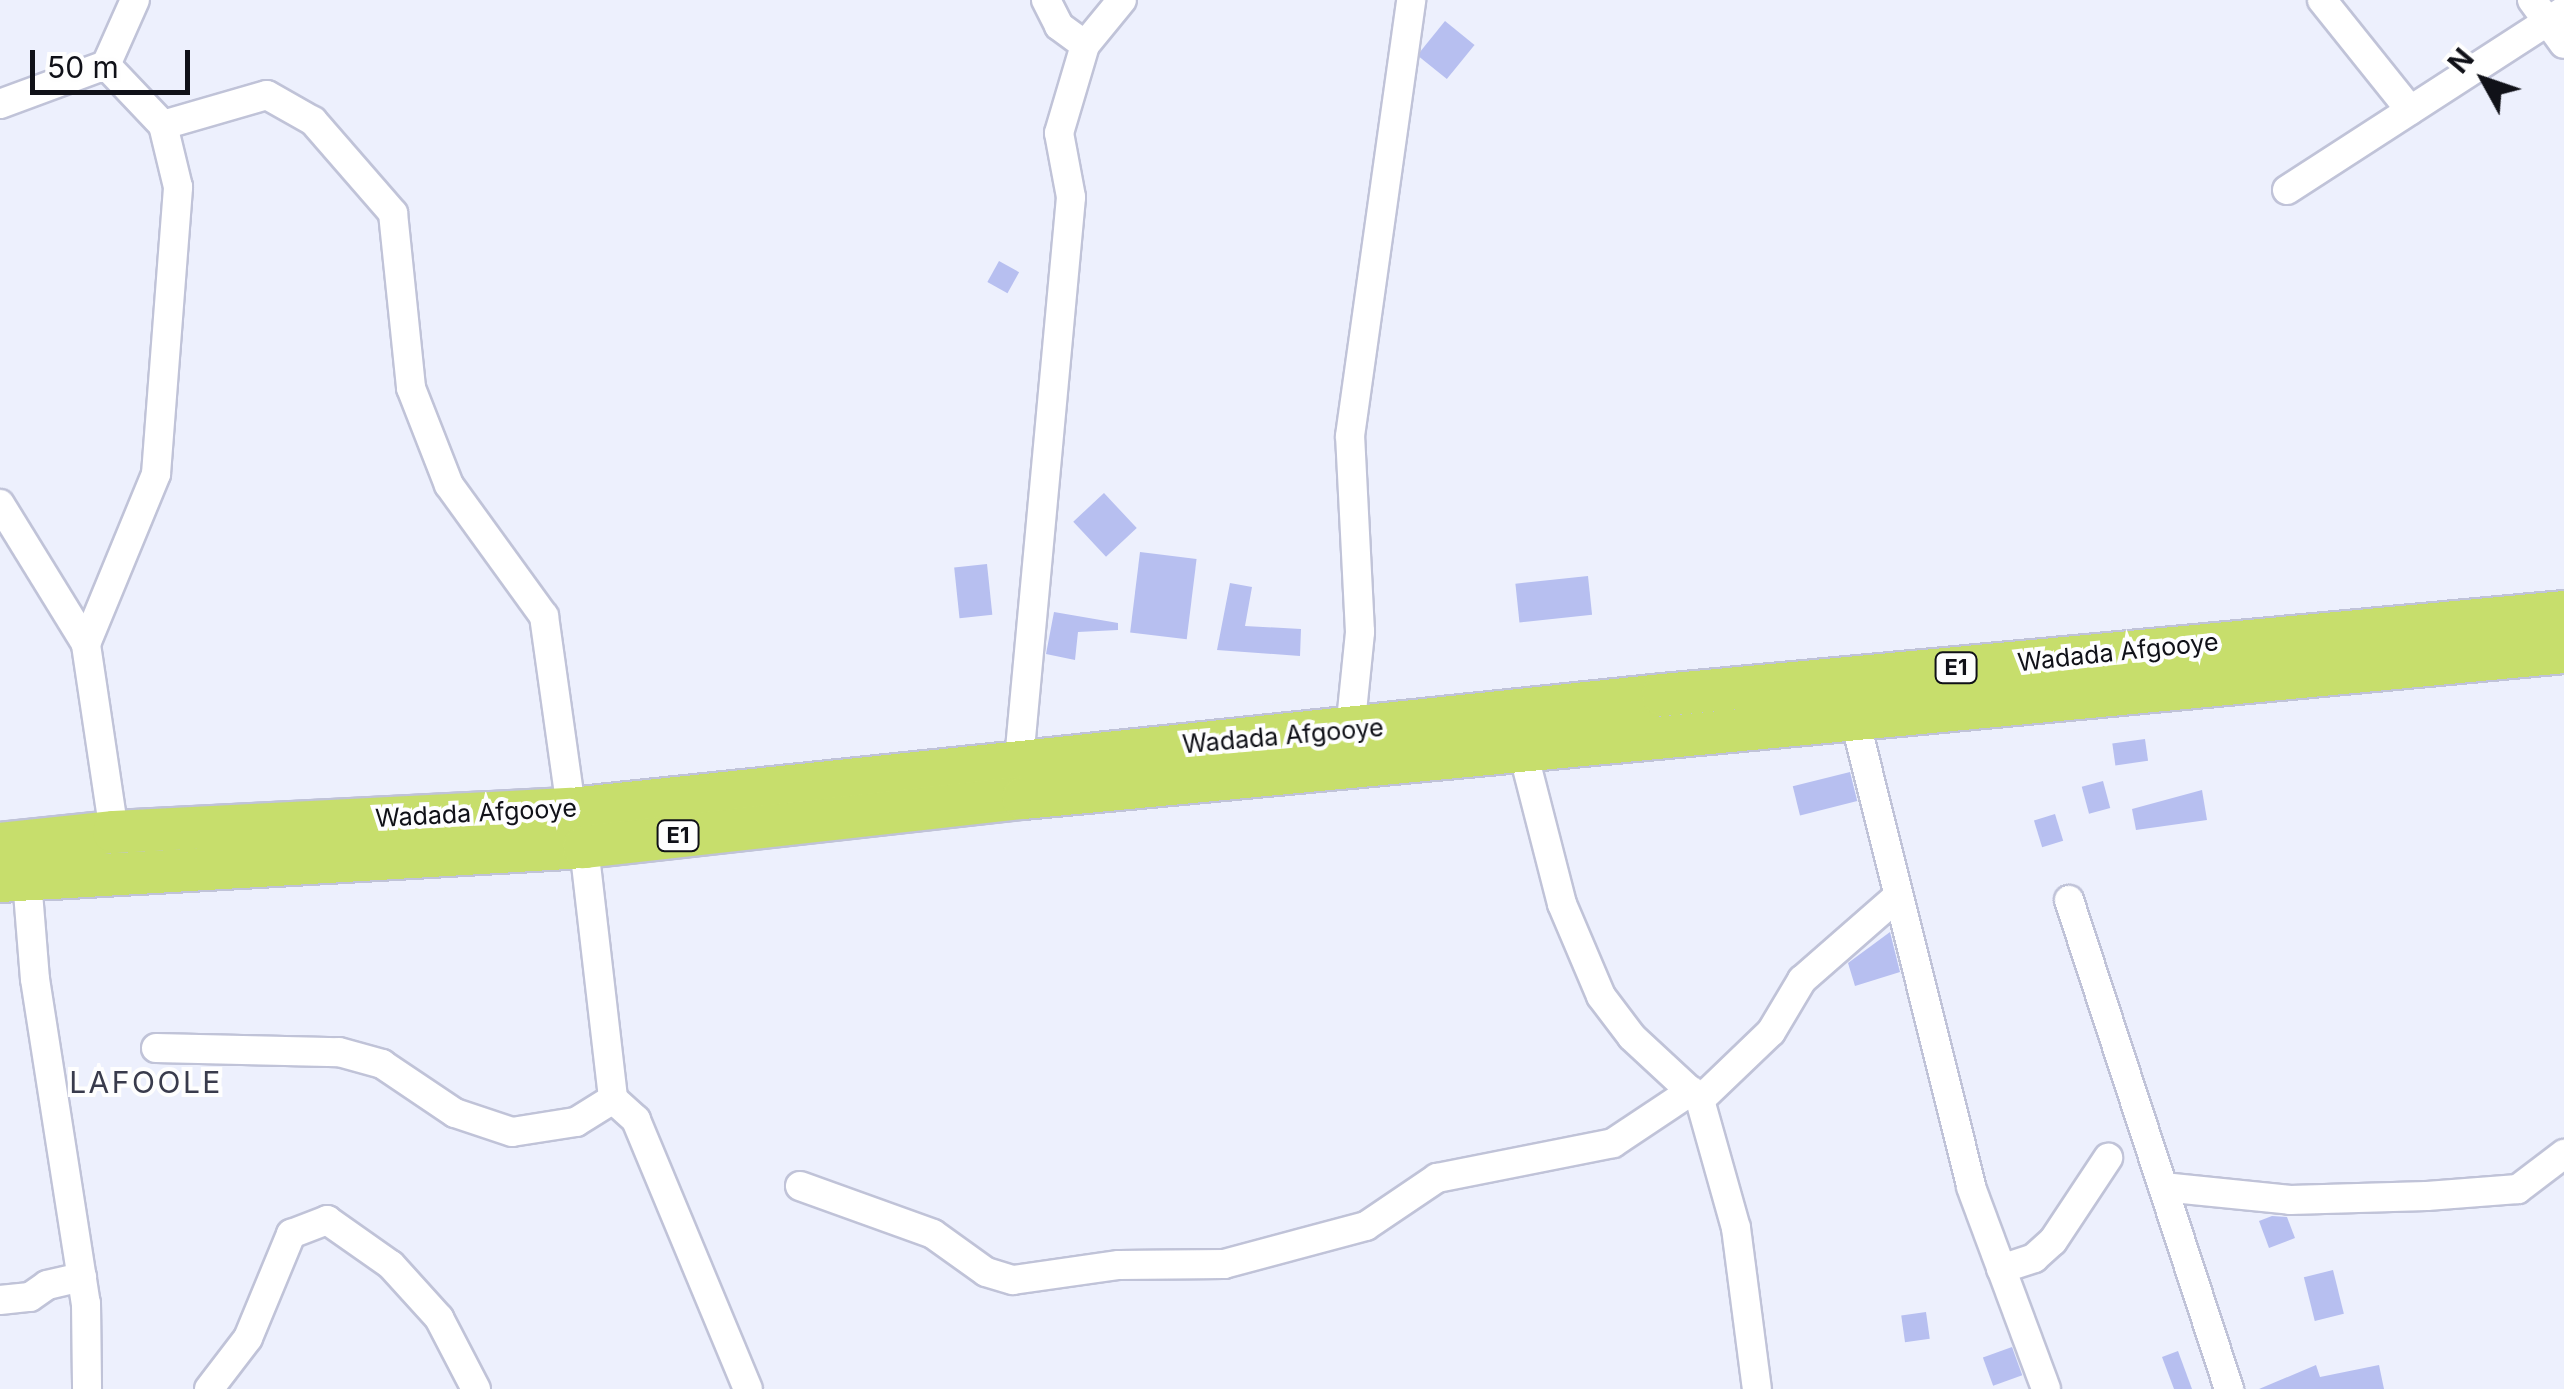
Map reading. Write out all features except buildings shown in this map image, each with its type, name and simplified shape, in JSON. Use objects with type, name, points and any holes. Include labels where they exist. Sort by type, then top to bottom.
[{"type":"highway","name":"Wadada Afgooye","points":[[0,844],[114,832],[578,828],[1019,760],[1350,731],[1664,695],[2564,612]]},
{"type":"highway","name":"Wadada Afgooye","points":[[14,881],[578,828],[1523,752],[1854,716],[2564,652]]},
{"type":"street","points":[[0,104],[106,65],[135,0]]},
{"type":"street","points":[[1046,0],[1059,26],[1085,45]]},
{"type":"street","points":[[1019,760],[1071,198],[1059,132],[1085,45],[1122,0]]},
{"type":"street","points":[[1350,731],[1360,632],[1350,436],[1411,0]]},
{"type":"street","points":[[2322,0],[2410,110]]},
{"type":"street","points":[[2287,190],[2552,19]]},
{"type":"street","points":[[86,644],[156,474],[178,187],[164,125],[106,65]]},
{"type":"street","points":[[164,125],[267,96],[313,121],[393,212],[412,388],[449,485],[544,616],[578,828],[613,1098],[636,1120],[748,1389]]},
{"type":"street","points":[[0,504],[86,644],[114,832]]},
{"type":"street","points":[[1854,716],[1971,1187],[2046,1389]]},
{"type":"street","points":[[1523,752],[1562,904],[1601,996],[1632,1037],[1696,1096],[1736,1228],[1757,1389]]},
{"type":"street","points":[[14,881],[34,979],[82,1278],[87,1389]]},
{"type":"street","points":[[800,1186],[933,1234],[986,1272],[1013,1280],[1119,1265],[1224,1264],[1366,1226],[1437,1178],[1613,1143],[1696,1096],[1771,1032],[1802,980],[1898,896]]},
{"type":"street","points":[[2070,900],[2228,1389]]},
{"type":"street","points":[[156,1048],[339,1052],[382,1064],[456,1113],[512,1132],[576,1122],[613,1098]]},
{"type":"street","points":[[2163,1187],[2290,1200],[2518,1189],[2564,1154]]},
{"type":"street","points":[[2001,1269],[2034,1258],[2053,1242],[2108,1158]]},
{"type":"street","points":[[209,1389],[248,1338],[291,1234],[328,1220],[391,1265],[439,1318],[476,1389]]},
{"type":"street","points":[[0,1300],[30,1297],[47,1285],[82,1278]]},
{"type":"district","name":"LAFOOLE","points":[[146,1082]]}]
